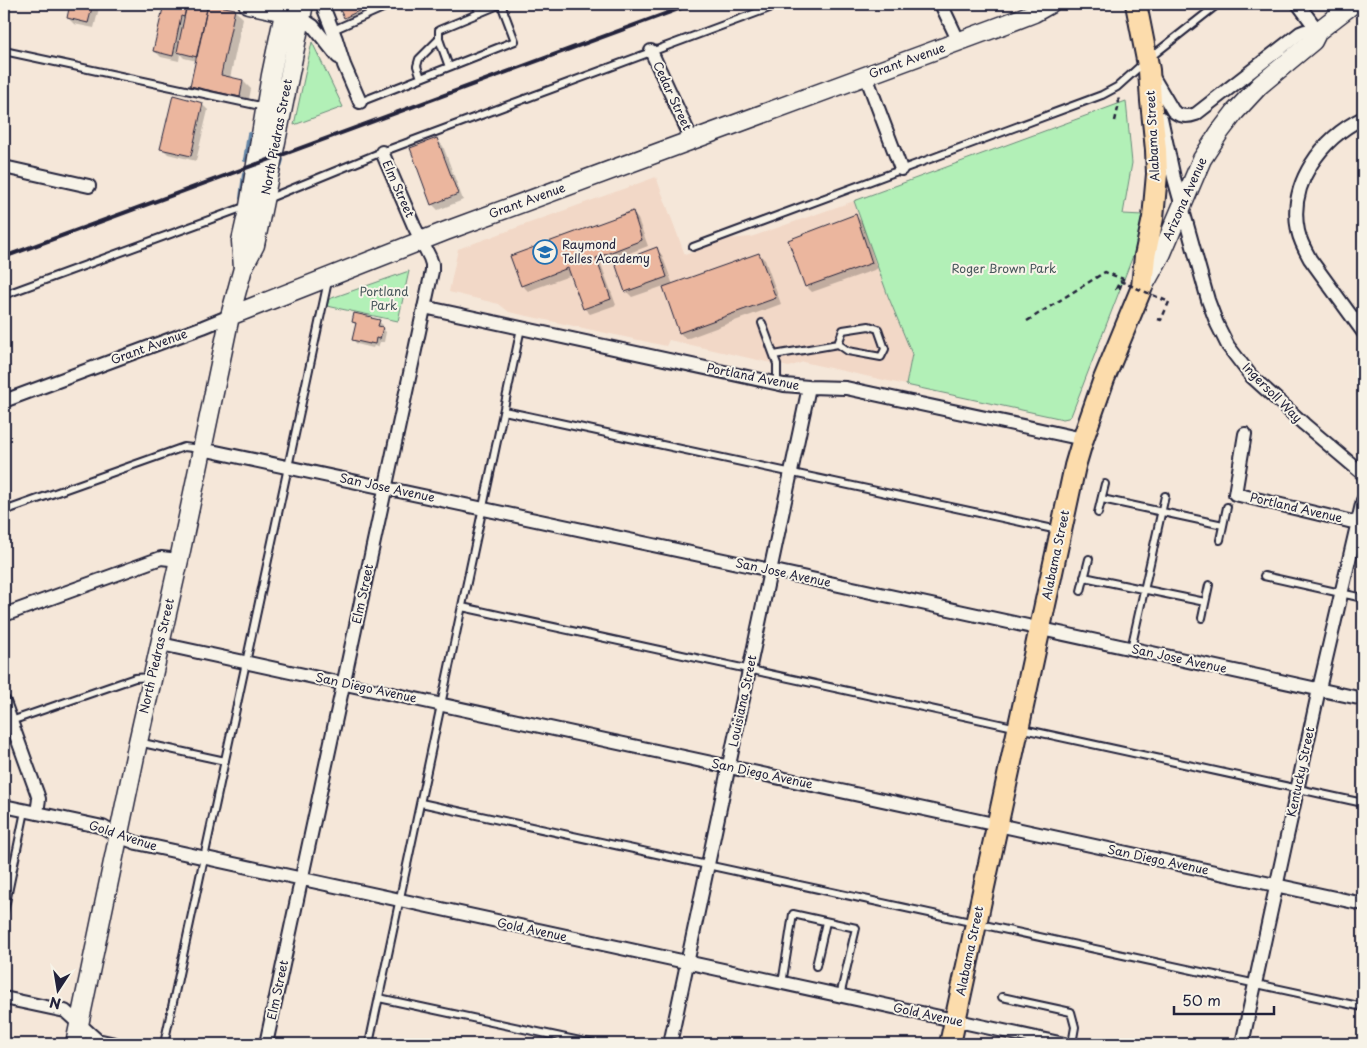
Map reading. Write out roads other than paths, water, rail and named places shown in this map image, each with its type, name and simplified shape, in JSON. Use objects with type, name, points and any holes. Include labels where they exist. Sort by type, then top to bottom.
[{"type":"main road","points":[[248,4],[303,11]]},
{"type":"main road","name":"Grant Avenue","points":[[230,316],[421,241],[959,42],[1034,13],[1050,4]]},
{"type":"main road","name":"Alabama Street","points":[[950,1044],[1075,466],[1104,379],[1142,287],[1145,256],[1153,218],[1157,174],[1148,65],[1136,4]]},
{"type":"main road","name":"Arizona Avenue","points":[[1142,287],[1162,252],[1202,159],[1219,133],[1260,85],[1313,41],[1318,31],[1353,4]]},
{"type":"main road","name":"North Piedras Street","points":[[75,1044],[230,316],[244,268],[255,245],[266,108],[285,8]]},
{"type":"main road","name":"North Piedras Street","points":[[257,203],[272,159],[303,11]]},
{"type":"street","points":[[322,4],[333,30],[344,65],[360,102]]},
{"type":"street","points":[[941,4],[959,42]]},
{"type":"street","points":[[1298,4],[1318,31]]},
{"type":"street","points":[[303,11],[344,65]]},
{"type":"street","name":"Arizona Avenue","points":[[1148,65],[1173,111],[1176,114],[1190,116],[1196,114],[1300,33],[1318,31]]},
{"type":"street","name":"Cedar Street","points":[[651,51],[692,140]]},
{"type":"street","name":"Alabama Street","points":[[1148,65],[1182,206]]},
{"type":"street","points":[[866,76],[901,169]]},
{"type":"street","points":[[1363,118],[1352,123],[1332,138],[1319,152],[1307,172],[1301,187],[1296,219],[1298,232],[1307,253],[1363,332]]},
{"type":"street","name":"Elm Street","points":[[266,1044],[432,271],[432,264],[382,152]]},
{"type":"street","points":[[4,167],[89,186]]},
{"type":"street","name":"Ingersoll Way","points":[[1182,206],[1208,300],[1228,346],[1251,376],[1363,474]]},
{"type":"street","name":"Portland Avenue","points":[[424,308],[777,383],[809,387],[846,388],[1083,439]]},
{"type":"street","name":"Grant Avenue","points":[[4,401],[230,316]]},
{"type":"street","name":"Louisiana Street","points":[[670,1044],[809,387]]},
{"type":"street","name":"Portland Avenue","points":[[1245,434],[1235,494],[1358,523]]},
{"type":"street","name":"San Jose Avenue","points":[[202,449],[1363,699]]},
{"type":"street","name":"Kentucky Street","points":[[1242,1044],[1319,689],[1363,500]]},
{"type":"street","points":[[4,615],[161,558],[179,560]]},
{"type":"street","name":"San Diego Avenue","points":[[160,644],[1363,904]]},
{"type":"street","points":[[4,702],[39,800],[31,812]]},
{"type":"street","name":"Gold Avenue","points":[[4,806],[103,827],[118,836],[137,843],[1064,1044]]},
{"type":"street","points":[[4,998],[64,1012],[97,1040],[115,1044]]},
{"type":"lane","points":[[333,30],[392,4]]},
{"type":"lane","points":[[476,4],[480,12]]},
{"type":"lane","points":[[360,102],[449,67],[515,41],[501,4],[439,30],[439,39],[449,67]]},
{"type":"lane","points":[[4,295],[257,203],[382,152],[780,4]]},
{"type":"lane","points":[[693,247],[1102,95],[1148,65],[1218,4]]},
{"type":"lane","points":[[421,78],[417,66],[420,59],[439,39]]},
{"type":"lane","points":[[4,51],[266,108]]},
{"type":"lane","points":[[164,1044],[329,277]]},
{"type":"lane","points":[[762,323],[777,364],[777,383]]},
{"type":"lane","points":[[774,355],[838,344],[848,351],[880,357],[885,349],[878,329],[869,326],[843,330],[838,344]]},
{"type":"lane","points":[[369,1044],[521,328]]},
{"type":"lane","points":[[504,411],[1061,531]]},
{"type":"lane","points":[[4,511],[184,447],[202,449]]},
{"type":"lane","points":[[1098,513],[1105,484]]},
{"type":"lane","points":[[1132,649],[1165,496]]},
{"type":"lane","points":[[1102,499],[1223,525]]},
{"type":"lane","points":[[1220,540],[1227,507]]},
{"type":"lane","points":[[1081,591],[1089,559]]},
{"type":"lane","points":[[1264,576],[1363,598]]},
{"type":"lane","points":[[1084,577],[1205,602]]},
{"type":"lane","points":[[1202,618],[1209,585]]},
{"type":"lane","points":[[462,607],[1363,804]]},
{"type":"lane","points":[[11,721],[135,678],[152,677]]},
{"type":"lane","points":[[138,742],[225,761]]},
{"type":"lane","points":[[421,802],[1363,1007]]},
{"type":"lane","points":[[4,912],[31,812]]},
{"type":"lane","points":[[782,984],[793,914],[856,928],[840,996]]},
{"type":"lane","points":[[816,966],[826,922]]},
{"type":"lane","points":[[1002,996],[1071,1012],[1075,1027],[1072,1044]]},
{"type":"lane","points":[[379,998],[594,1044]]},
{"type":"waterway","points":[[245,160],[249,134]]},
{"type":"waterway","points":[[279,170],[282,160]]},
{"type":"waterway","points":[[241,198],[244,174]]},
{"type":"railway","points":[[4,257],[692,4]]},
{"type":"place","name":"Raymond Telles Academy","points":[[545,252]]},
{"type":"park label","name":"Roger Brown Park","points":[[1004,269]]},
{"type":"park label","name":"Portland Park","points":[[384,299]]}]
